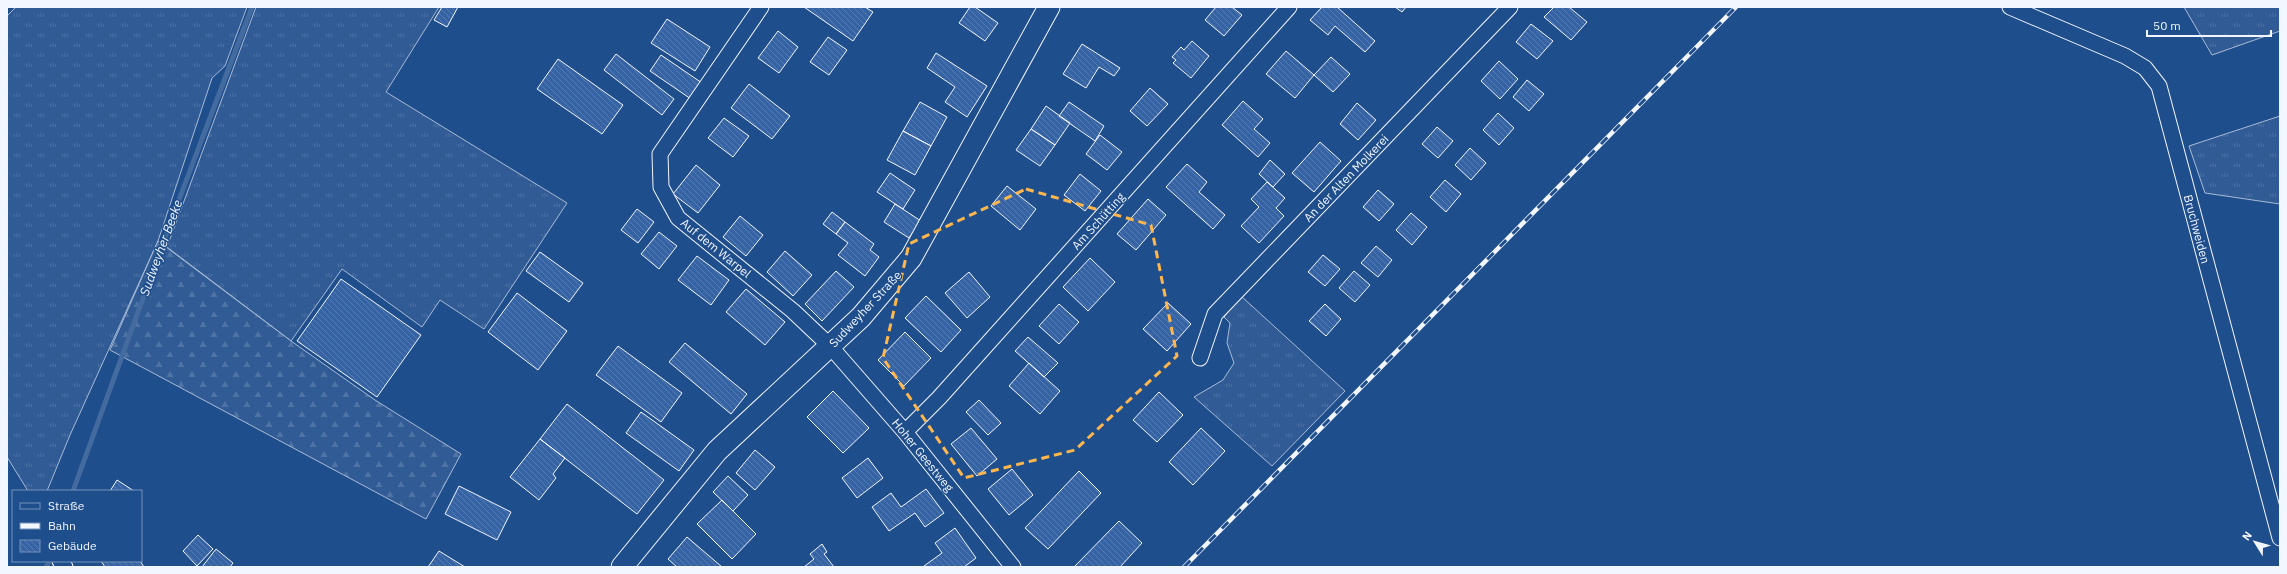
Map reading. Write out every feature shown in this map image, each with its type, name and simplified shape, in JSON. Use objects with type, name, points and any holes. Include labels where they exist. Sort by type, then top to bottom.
[{"type":"street","name":"Auf dem Warpel","points":[[761,7],[660,154],[661,187],[678,218],[793,311],[830,346]]},
{"type":"street","name":"Sudweyher Straße","points":[[622,567],[717,451],[861,317],[911,258],[1049,7]]},
{"type":"street","name":"Am Schütting","points":[[905,432],[939,398],[1289,7]]},
{"type":"street","name":"An der Alten Molkerei","points":[[1200,358],[1215,314],[1510,7]]},
{"type":"street","name":"Bruchweiden","points":[[2010,7],[2125,56],[2145,68],[2159,86],[2280,538]]},
{"type":"street","name":"Hoher Geestweg","points":[[830,346],[905,432],[1013,567]]},
{"type":"highlighted area","points":[[1026,189],[1151,225],[1177,356],[1075,450],[964,478],[883,358],[909,244]]},
{"type":"green space","points":[[16,7],[247,7],[225,66],[212,78],[158,241],[70,435],[47,490],[27,490],[7,457],[7,16]]},
{"type":"green space","points":[[256,7],[439,7],[386,92],[567,203],[484,329],[440,300],[422,327],[342,269],[291,341],[167,247]]},
{"type":"green space","points":[[2184,7],[2280,7],[2280,31],[2212,55]]},
{"type":"green space","points":[[2280,116],[2280,204],[2205,193],[2189,146]]},
{"type":"green space","points":[[158,241],[291,341],[375,400],[461,454],[426,519],[110,350]]},
{"type":"green space","points":[[1241,296],[1345,391],[1272,466],[1194,397],[1223,380],[1234,363],[1227,343],[1230,323],[1224,317]]},
{"type":"building","points":[[442,7],[458,7],[447,27],[434,20]]},
{"type":"building","points":[[804,7],[865,7],[873,12],[853,41]]},
{"type":"building","points":[[970,7],[975,7],[998,23],[985,41],[959,23]]},
{"type":"building","points":[[1216,7],[1232,7],[1242,15],[1224,36],[1205,20]]},
{"type":"building","points":[[1322,7],[1337,7],[1375,41],[1365,52],[1335,26],[1328,35],[1310,20]]},
{"type":"building","points":[[1395,7],[1406,7],[1402,12]]},
{"type":"building","points":[[1554,7],[1569,7],[1587,22],[1571,40],[1544,17]]},
{"type":"building","points":[[667,19],[710,47],[695,71],[651,43]]},
{"type":"building","points":[[1531,24],[1553,41],[1537,59],[1516,42]]},
{"type":"building","points":[[778,31],[798,47],[779,73],[758,58]]},
{"type":"building","points":[[828,37],[847,50],[829,75],[810,62]]},
{"type":"building","points":[[1192,41],[1209,56],[1191,78],[1173,63],[1176,60],[1172,57],[1181,47],[1184,50]]},
{"type":"building","points":[[1082,44],[1120,68],[1114,76],[1099,67],[1086,88],[1063,74]]},
{"type":"building","points":[[1286,51],[1314,75],[1295,98],[1266,74]]},
{"type":"building","points":[[936,53],[987,86],[967,117],[945,102],[955,87],[927,68]]},
{"type":"building","points":[[616,54],[674,99],[662,115],[604,70]]},
{"type":"building","points":[[661,55],[702,83],[691,99],[650,71]]},
{"type":"building","points":[[1331,57],[1350,74],[1333,92],[1314,75]]},
{"type":"building","points":[[558,59],[623,105],[602,134],[537,89]]},
{"type":"building","points":[[1499,61],[1518,79],[1500,99],[1481,81]]},
{"type":"building","points":[[1527,80],[1544,94],[1529,111],[1513,97]]},
{"type":"building","points":[[749,84],[790,116],[772,139],[731,108]]},
{"type":"building","points":[[1150,88],[1168,104],[1147,126],[1130,111]]},
{"type":"building","points":[[1243,101],[1263,119],[1254,129],[1270,143],[1258,157],[1222,125]]},
{"type":"building","points":[[920,102],[947,117],[931,146],[903,131]]},
{"type":"building","points":[[1069,102],[1104,126],[1095,141],[1059,116]]},
{"type":"building","points":[[1357,103],[1376,120],[1358,140],[1340,124]]},
{"type":"building","points":[[1046,106],[1070,123],[1055,145],[1031,129]]},
{"type":"building","points":[[1498,113],[1514,128],[1499,145],[1483,130]]},
{"type":"building","points":[[724,118],[749,136],[733,157],[708,138]]},
{"type":"building","points":[[1437,127],[1453,141],[1438,158],[1422,144]]},
{"type":"building","points":[[1031,129],[1055,145],[1040,166],[1016,150]]},
{"type":"building","points":[[903,131],[931,146],[915,175],[887,160]]},
{"type":"building","points":[[1100,135],[1122,152],[1107,170],[1086,154]]},
{"type":"building","points":[[1320,142],[1341,161],[1314,192],[1292,173]]},
{"type":"building","points":[[1470,148],[1486,163],[1471,180],[1455,165]]},
{"type":"building","points":[[1270,160],[1285,174],[1273,187],[1259,174]]},
{"type":"building","points":[[1187,164],[1207,182],[1199,192],[1225,215],[1213,229],[1166,187]]},
{"type":"building","points":[[696,165],[720,185],[698,213],[673,194]]},
{"type":"building","points":[[890,173],[915,190],[903,209],[877,192]]},
{"type":"building","points":[[1080,174],[1101,191],[1085,211],[1064,195]]},
{"type":"building","points":[[1445,180],[1461,194],[1446,212],[1430,197]]},
{"type":"building","points":[[1267,182],[1285,198],[1276,208],[1284,216],[1259,243],[1241,226],[1259,207],[1251,199]]},
{"type":"building","points":[[1007,186],[1036,209],[1020,230],[991,206]]},
{"type":"building","points":[[1378,190],[1394,204],[1379,221],[1363,207]]},
{"type":"building","points":[[1148,199],[1166,215],[1136,250],[1117,234]]},
{"type":"building","points":[[895,204],[921,221],[909,238],[884,222]]},
{"type":"building","points":[[637,209],[654,222],[638,243],[621,230]]},
{"type":"building","points":[[832,212],[845,222],[836,234],[823,224]]},
{"type":"building","points":[[1411,213],[1427,227],[1412,245],[1396,230]]},
{"type":"building","points":[[740,216],[763,235],[746,256],[723,237]]},
{"type":"building","points":[[845,222],[874,244],[870,250],[879,257],[865,276],[838,255],[848,243],[836,234]]},
{"type":"building","points":[[659,232],[677,246],[659,269],[641,254]]},
{"type":"building","points":[[1376,246],[1392,260],[1378,277],[1361,263]]},
{"type":"building","points":[[785,251],[812,275],[793,296],[767,272]]},
{"type":"building","points":[[540,252],[583,283],[569,302],[526,271]]},
{"type":"building","points":[[1323,255],[1340,269],[1325,286],[1308,272]]},
{"type":"building","points":[[697,256],[729,280],[711,305],[678,280]]},
{"type":"building","points":[[1090,258],[1115,282],[1088,311],[1063,287]]},
{"type":"building","points":[[836,271],[854,287],[822,321],[805,304]]},
{"type":"building","points":[[1354,271],[1370,285],[1355,302],[1339,288]]},
{"type":"building","points":[[969,272],[990,297],[967,318],[945,293]]},
{"type":"building","points":[[341,279],[421,335],[377,397],[297,341]]},
{"type":"building","points":[[746,289],[785,322],[765,345],[726,312]]},
{"type":"building","points":[[517,293],[567,331],[538,370],[488,332]]},
{"type":"building","points":[[926,296],[961,330],[941,352],[905,318]]},
{"type":"building","points":[[1168,303],[1191,324],[1167,351],[1143,329]]},
{"type":"building","points":[[1059,304],[1079,322],[1059,344],[1039,326]]},
{"type":"building","points":[[1325,304],[1341,319],[1326,336],[1309,321]]},
{"type":"building","points":[[905,332],[931,358],[904,386],[878,360]]},
{"type":"building","points":[[1028,337],[1058,363],[1044,377],[1015,351]]},
{"type":"building","points":[[685,343],[747,394],[731,414],[669,362]]},
{"type":"building","points":[[618,346],[682,393],[661,422],[596,375]]},
{"type":"building","points":[[1029,363],[1060,391],[1040,414],[1009,386]]},
{"type":"building","points":[[833,391],[869,428],[843,453],[807,417]]},
{"type":"building","points":[[1159,392],[1183,415],[1157,442],[1133,420]]},
{"type":"building","points":[[979,400],[1001,423],[988,435],[966,412]]},
{"type":"building","points":[[567,404],[664,480],[637,514],[540,439]]},
{"type":"building","points":[[641,412],[694,450],[679,471],[626,433]]},
{"type":"building","points":[[971,428],[997,459],[977,476],[951,444]]},
{"type":"building","points":[[1201,428],[1225,451],[1193,485],[1169,462]]},
{"type":"building","points":[[540,439],[565,458],[553,474],[556,478],[539,500],[510,477]]},
{"type":"building","points":[[755,450],[775,467],[755,490],[736,473]]},
{"type":"building","points":[[868,458],[883,478],[857,498],[842,478]]},
{"type":"building","points":[[1012,469],[1033,495],[1009,515],[988,489]]},
{"type":"building","points":[[1079,471],[1101,493],[1048,549],[1025,528]]},
{"type":"building","points":[[728,476],[748,495],[733,511],[713,492]]},
{"type":"building","points":[[117,480],[132,490],[111,490]]},
{"type":"building","points":[[459,486],[511,512],[497,540],[445,514]]},
{"type":"building","points":[[926,489],[944,513],[925,527],[915,513],[889,531],[872,507],[891,493],[901,507]]},
{"type":"building","points":[[722,500],[756,534],[732,559],[697,524]]},
{"type":"building","points":[[1119,521],[1142,543],[1120,567],[1074,567]]},
{"type":"building","points":[[955,528],[976,558],[964,567],[924,566],[942,553],[935,543]]},
{"type":"building","points":[[198,535],[213,549],[197,566],[183,551]]},
{"type":"building","points":[[687,537],[722,567],[677,567],[668,559]]},
{"type":"building","points":[[822,544],[827,552],[824,554],[834,567],[804,567],[814,559],[810,554]]},
{"type":"building","points":[[216,549],[233,563],[230,567],[202,567]]},
{"type":"building","points":[[439,551],[465,567],[428,567]]},
{"type":"building","points":[[102,562],[141,562],[144,567],[105,567]]},
{"type":"waterway","name":"Sudweyher Beeke","points":[[73,490],[177,205],[252,7]]},
{"type":"railway","points":[[1184,567],[1736,7]]}]
